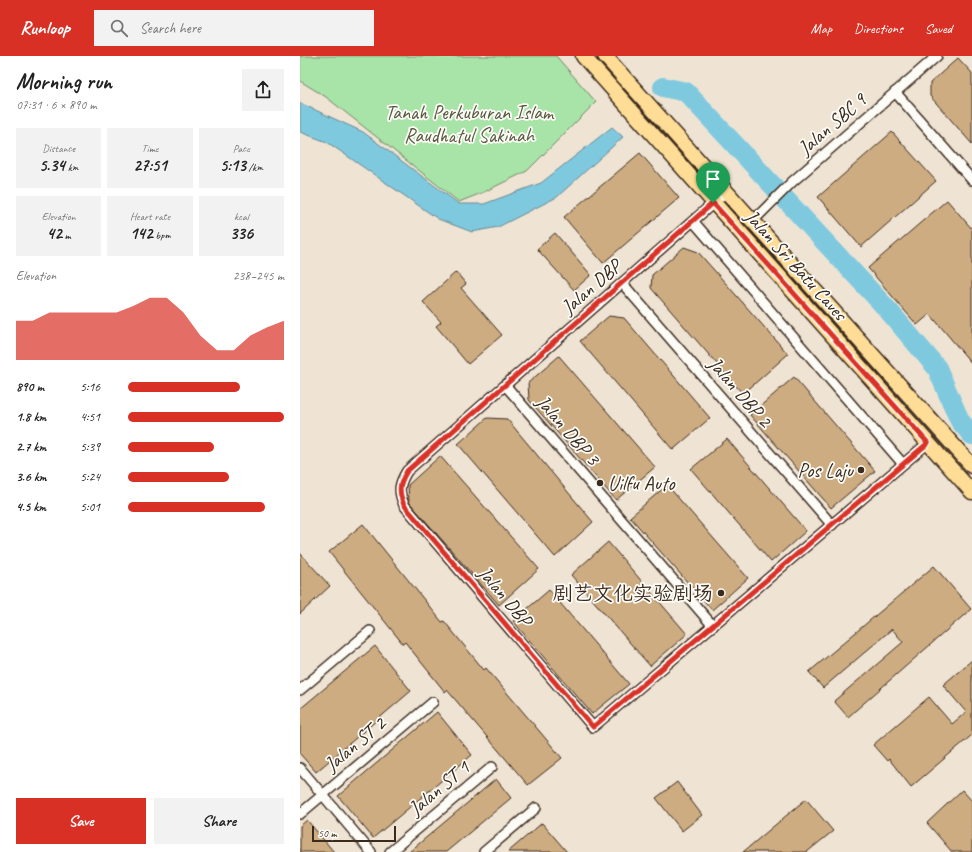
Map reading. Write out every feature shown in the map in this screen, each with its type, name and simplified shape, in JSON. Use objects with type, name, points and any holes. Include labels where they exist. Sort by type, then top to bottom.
[{"type":"main road","name":"Jalan Sri Batu Caves","points":[[605,56],[972,466]]},
{"type":"main road","name":"Jalan Sri Batu Caves","points":[[587,60],[972,492]]},
{"type":"street","name":"Jalan SBC 9","points":[[753,220],[772,204],[792,182],[937,56]]},
{"type":"street","points":[[896,92],[972,180]]},
{"type":"street","name":"Jalan DBP","points":[[726,192],[407,471],[399,484],[399,494],[404,505],[593,727],[928,443]]},
{"type":"street","points":[[693,220],[903,464]]},
{"type":"street","name":"Jalan DBP 2","points":[[622,283],[832,525]]},
{"type":"street","name":"Jalan DBP 3","points":[[505,385],[713,626]]},
{"type":"street","points":[[300,690],[370,631]]},
{"type":"street","name":"Jalan ST 2","points":[[300,814],[433,702]]},
{"type":"street","name":"Jalan ST 1","points":[[390,852],[492,767]]},
{"type":"street","points":[[300,768],[371,852]]},
{"type":"street","points":[[484,852],[536,808]]},
{"type":"green space","name":"Tanah Perkuburan Islam Raudhatul Sakinah","points":[[300,56],[556,56],[596,102],[527,171],[484,192],[459,202],[326,97],[300,81]]},
{"type":"water","points":[[300,103],[363,132],[459,204],[484,204],[541,183],[612,127],[623,137],[557,197],[498,227],[472,232],[438,219],[327,142],[300,132]]},
{"type":"building","points":[[958,58],[972,73],[972,144],[930,96],[930,83]]},
{"type":"building","points":[[892,132],[936,181],[861,247],[818,197]]},
{"type":"building","points":[[640,153],[679,198],[603,263],[564,217]]},
{"type":"building","points":[[947,200],[972,229],[972,364],[930,314],[917,325],[868,268]]},
{"type":"building","points":[[555,233],[591,275],[574,290],[537,249]]},
{"type":"building","points":[[684,247],[698,252],[788,354],[743,394],[651,288],[652,275]]},
{"type":"building","points":[[456,272],[466,284],[461,288],[502,335],[468,364],[436,326],[441,322],[423,302]]},
{"type":"building","points":[[609,316],[624,318],[710,418],[673,450],[580,341]]},
{"type":"building","points":[[559,356],[655,467],[616,500],[529,400],[528,383]]},
{"type":"building","points":[[794,377],[875,471],[831,508],[750,415]]},
{"type":"building","points":[[487,418],[507,419],[593,522],[555,557],[458,444]]},
{"type":"building","points":[[727,439],[806,531],[771,562],[691,469]]},
{"type":"building","points":[[440,456],[539,569],[499,605],[409,502],[408,485]]},
{"type":"building","points":[[667,485],[748,578],[712,610],[630,517]]},
{"type":"building","points":[[363,524],[442,622],[444,621],[484,670],[486,668],[562,758],[528,785],[447,690],[445,692],[405,642],[403,644],[329,552]]},
{"type":"building","points":[[608,542],[687,634],[650,666],[571,575]]},
{"type":"building","points":[[300,553],[330,586],[300,614]]},
{"type":"building","points":[[934,566],[971,609],[848,717],[834,701],[903,642],[892,629],[823,688],[809,672]]},
{"type":"building","points":[[549,590],[629,684],[592,714],[513,621]]},
{"type":"building","points":[[375,646],[411,691],[316,772],[300,754],[300,709]]},
{"type":"building","points":[[972,660],[972,735],[911,787],[889,759],[887,761],[873,745],[929,697],[952,724],[966,712],[943,685]]},
{"type":"building","points":[[437,712],[472,755],[373,838],[338,796]]},
{"type":"building","points":[[496,779],[511,798],[446,852],[409,852]]},
{"type":"building","points":[[677,782],[702,815],[682,831],[656,798]]},
{"type":"building","points":[[962,790],[972,801],[972,852],[952,852],[927,823]]},
{"type":"building","points":[[806,799],[833,831],[807,852],[743,852]]},
{"type":"building","points":[[307,820],[334,852],[300,852],[300,826]]},
{"type":"building","points":[[542,823],[567,852],[508,852]]},
{"type":"waterway","points":[[663,87],[686,92],[888,310],[937,368],[960,421],[972,435]]},
{"type":"place","name":"Pos Laju","points":[[861,470]]},
{"type":"place","name":"Uilfu Auto","points":[[600,483]]},
{"type":"place","name":"剧艺文化实验剧场","points":[[721,593]]},
{"type":"route","points":[[713,203],[928,443],[593,727],[404,505],[399,494],[399,484],[407,471],[713,203]]}]
